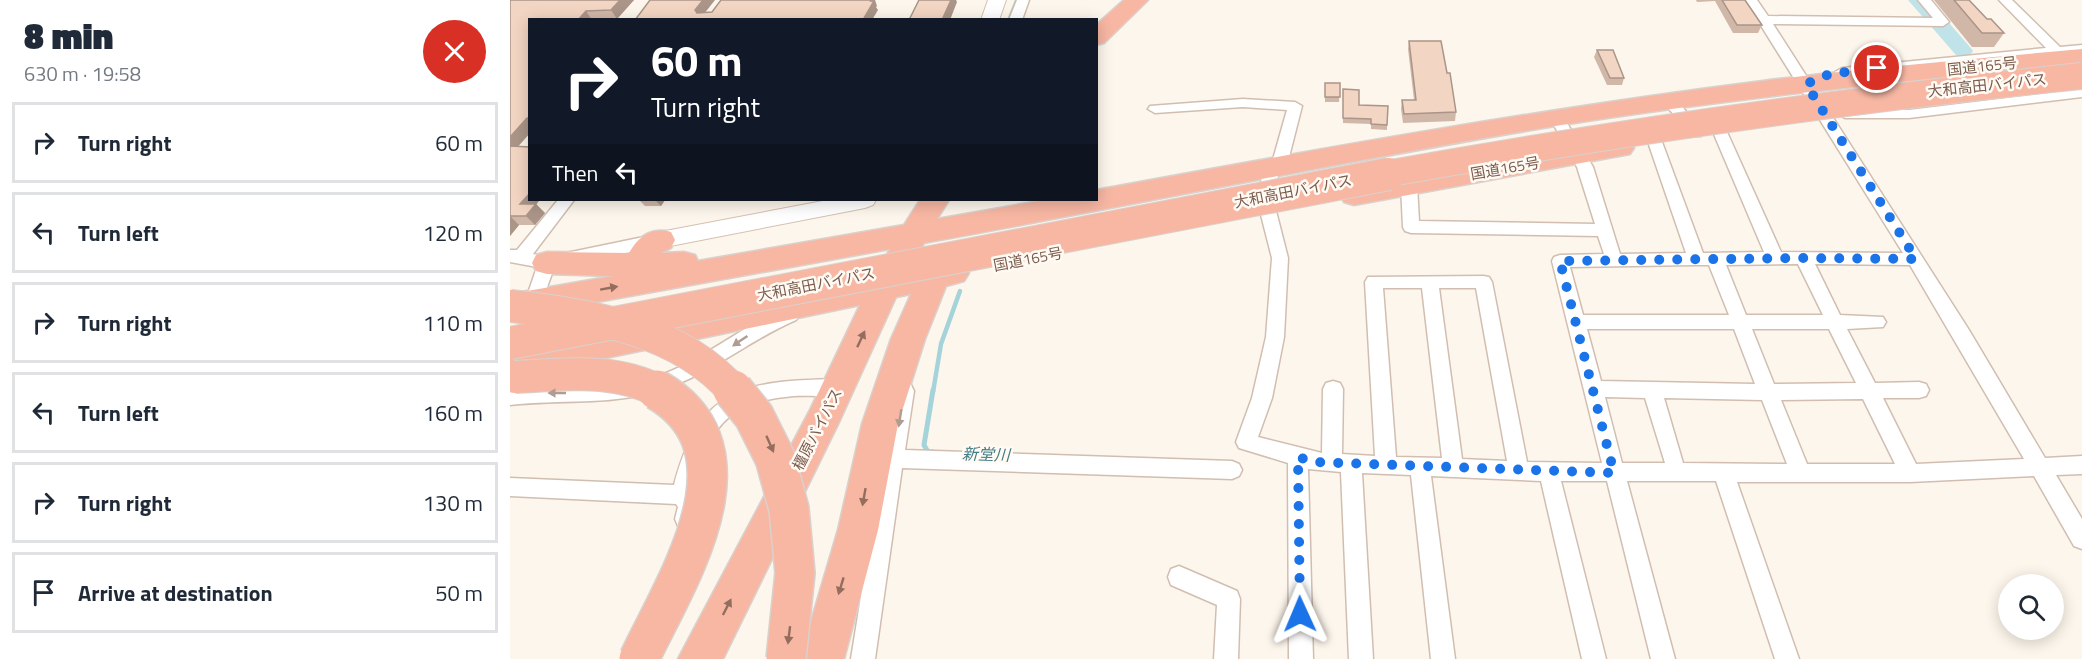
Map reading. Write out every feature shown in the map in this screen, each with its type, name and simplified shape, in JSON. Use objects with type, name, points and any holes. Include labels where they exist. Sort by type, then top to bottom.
[{"type":"highway","points":[[1098,22],[1124,0]]},
{"type":"highway","points":[[1098,36],[1137,0]]},
{"type":"highway","name":"国道165号","points":[[1098,200],[1411,142],[1671,101],[1806,84],[2082,57]]},
{"type":"highway","name":"大和高田バイパス","points":[[510,327],[1177,199],[1484,143],[1776,100],[2082,65]]},
{"type":"highway","name":"大和高田バイパス","points":[[510,366],[1190,210],[1492,154],[1841,102],[2082,76]]},
{"type":"highway","name":"国道165号","points":[[889,279],[932,278],[1268,211],[1579,154],[1900,106],[2082,85]]},
{"type":"highway","name":"橿原バイパス","points":[[700,659],[838,387],[912,233],[934,201]]},
{"type":"highway","points":[[822,659],[858,530],[880,424],[908,339],[932,278],[973,201]]},
{"type":"highway","points":[[1029,201],[1064,206]]},
{"type":"highway","name":"国道165号","points":[[652,262],[912,233],[1090,201]]},
{"type":"highway","points":[[526,258],[564,265],[652,262],[700,280],[769,273],[889,279]]},
{"type":"highway","points":[[519,303],[652,262]]},
{"type":"highway","points":[[510,366],[831,300],[889,279]]},
{"type":"highway","points":[[519,303],[605,319],[649,333],[720,375],[752,411],[769,439],[784,477],[794,538],[795,582],[786,659]]},
{"type":"highway","points":[[510,366],[617,376],[654,387],[684,408],[702,438],[709,472],[705,504],[690,546],[639,659]]},
{"type":"street","points":[[991,18],[997,0]]},
{"type":"street","points":[[1017,18],[1023,0]]},
{"type":"street","points":[[1750,0],[1806,84],[1836,115],[1916,259],[2082,539]]},
{"type":"street","points":[[1764,20],[1943,22],[1924,0]]},
{"type":"street","points":[[2005,0],[2056,51]]},
{"type":"street","points":[[1806,84],[1830,74],[2082,49]]},
{"type":"street","points":[[1836,115],[1909,114],[2082,93]]},
{"type":"street","points":[[1671,101],[1709,134],[1774,258]]},
{"type":"street","points":[[1155,110],[1243,103],[1295,106],[1274,166],[1268,211],[1280,258],[1275,337],[1262,398],[1246,442],[1314,462],[1548,472],[1910,472],[2082,465]]},
{"type":"street","points":[[1557,118],[1585,167],[1614,261]]},
{"type":"street","points":[[1411,142],[1411,227],[1604,230]]},
{"type":"street","points":[[1655,142],[1706,260],[1740,322],[1800,472]]},
{"type":"street","points":[[519,303],[526,258],[565,201]]},
{"type":"street","points":[[652,262],[862,201]]},
{"type":"street","points":[[1803,258],[1910,472]]},
{"type":"street","points":[[1663,659],[1560,261],[1916,259]]},
{"type":"street","points":[[1386,465],[1374,282],[1483,282],[1519,471]]},
{"type":"street","points":[[1430,282],[1453,468]]},
{"type":"street","points":[[510,397],[542,393],[620,392],[659,384],[696,368],[771,323],[831,300]]},
{"type":"street","points":[[1576,322],[1877,322]]},
{"type":"street","points":[[863,659],[904,394],[908,339]]},
{"type":"street","points":[[620,659],[689,514],[689,506],[682,495],[696,446],[711,422],[732,404],[769,390],[838,387]]},
{"type":"street","points":[[1333,389],[1361,659]]},
{"type":"street","points":[[1594,389],[1768,392],[1919,390]]},
{"type":"street","points":[[1652,390],[1674,461]]},
{"type":"street","points":[[1298,457],[1301,659]]},
{"type":"street","points":[[894,459],[1232,470]]},
{"type":"street","points":[[1420,467],[1443,659]]},
{"type":"street","points":[[1723,471],[1787,659]]},
{"type":"street","points":[[1548,472],[1594,659]]},
{"type":"street","points":[[510,487],[682,495]]},
{"type":"street","points":[[1179,577],[1229,598],[1226,659]]},
{"type":"building","points":[[510,0],[620,0],[611,10],[586,11],[580,18],[528,18],[528,118],[510,137]]},
{"type":"building","points":[[650,0],[703,0],[695,10],[697,13],[712,12],[721,0],[874,1],[864,18],[636,18]]},
{"type":"building","points":[[919,0],[951,0],[943,18],[910,18]]},
{"type":"building","points":[[1722,0],[1745,0],[1762,25],[1737,25]]},
{"type":"building","points":[[1954,0],[1969,0],[2004,33],[1982,33]]},
{"type":"building","points":[[1409,41],[1441,41],[1447,73],[1450,73],[1456,112],[1404,114],[1402,100],[1416,100]]},
{"type":"building","points":[[1597,50],[1613,50],[1624,78],[1610,78]]},
{"type":"building","points":[[1325,83],[1340,83],[1340,97],[1325,97]]},
{"type":"building","points":[[1343,89],[1359,90],[1359,105],[1388,106],[1387,125],[1371,124],[1371,119],[1343,118]]},
{"type":"building","points":[[510,146],[528,147],[528,195],[520,204],[536,204],[526,216],[510,216]]},
{"type":"waterway","name":"新堂川","points":[[1010,18],[1017,0]]},
{"type":"waterway","points":[[1918,0],[1963,51]]},
{"type":"waterway","name":"新堂川","points":[[933,392],[941,344],[960,291]]},
{"type":"waterway","name":"新堂川","points":[[933,390],[924,445],[928,452],[933,452]]},
{"type":"route","points":[[1300,614],[1298,457],[1314,462],[1614,473],[1560,261],[1916,259],[1806,84],[1830,74],[1877,68]]}]
